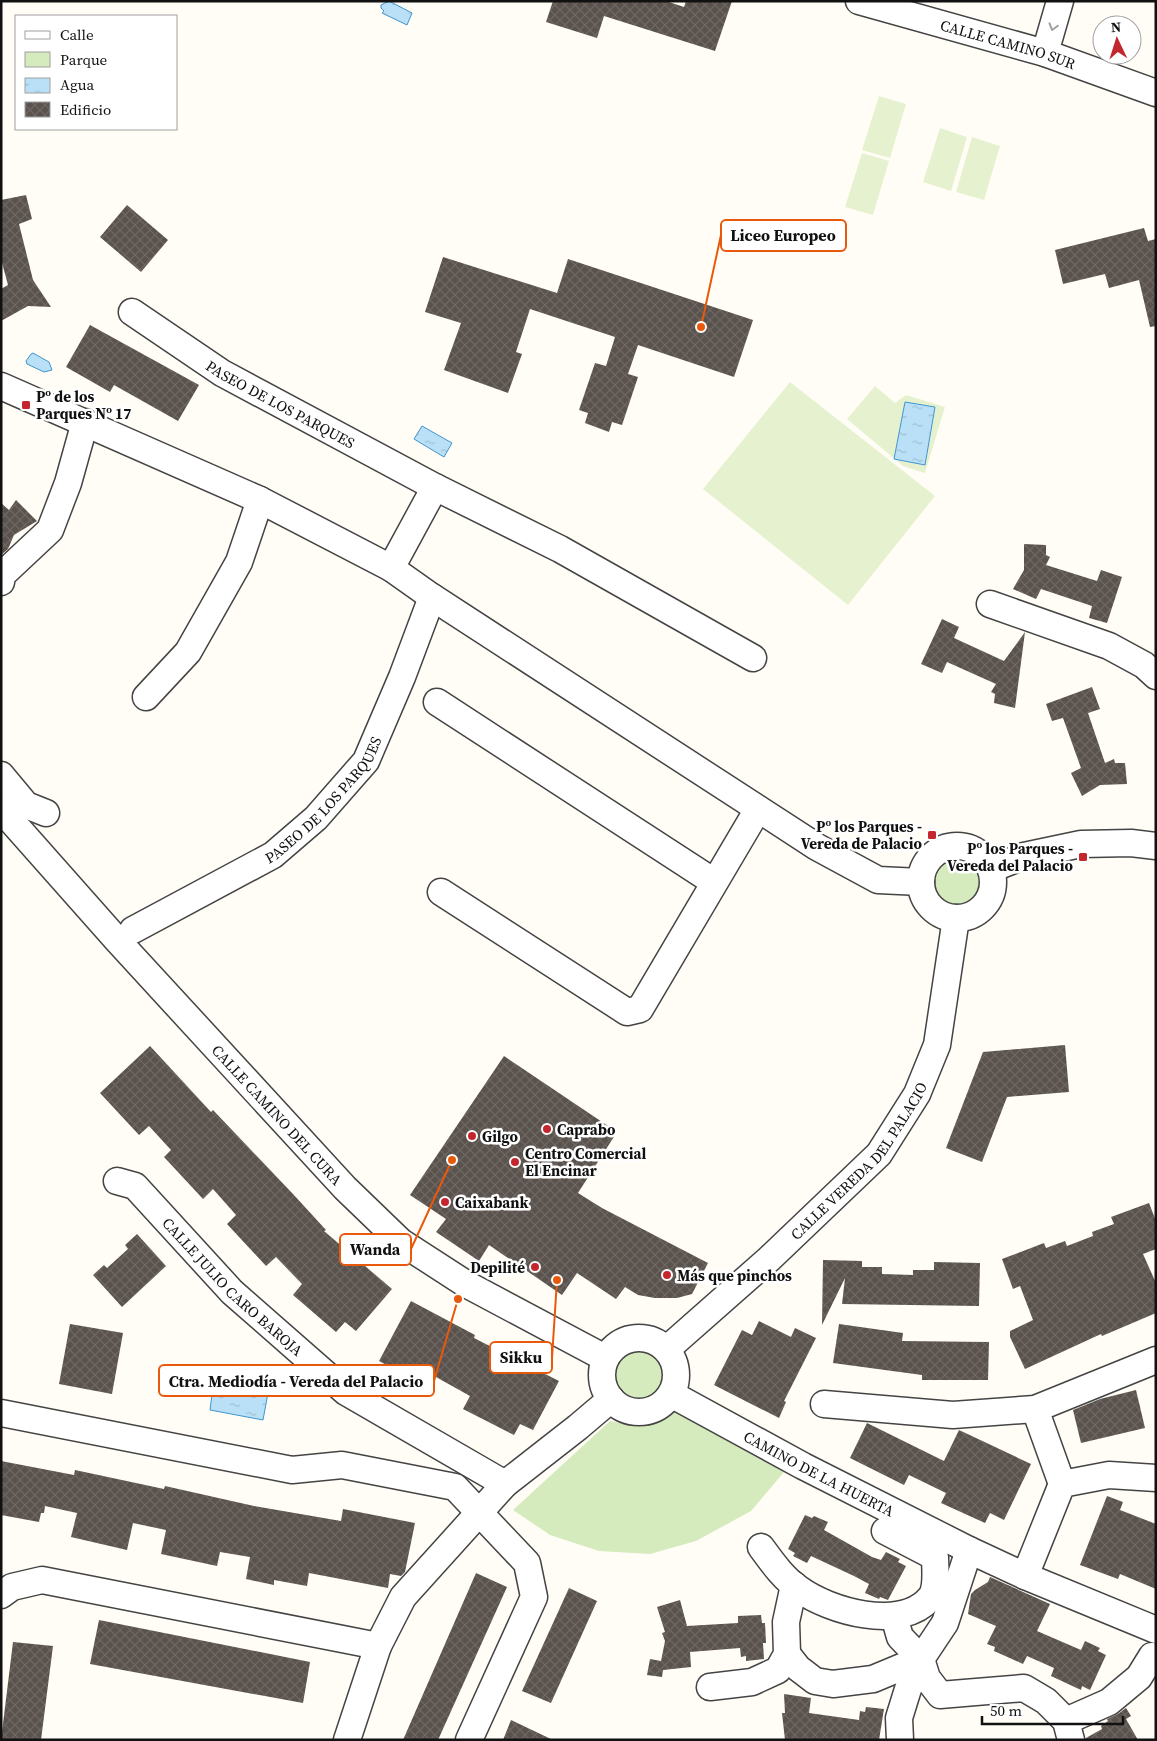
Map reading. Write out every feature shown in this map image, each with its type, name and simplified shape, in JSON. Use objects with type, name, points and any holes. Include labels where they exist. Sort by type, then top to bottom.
[{"type":"street","name":"CALLE CAMINO SUR","points":[[859,1],[1045,53],[1156,93]]},
{"type":"street","points":[[1045,53],[1060,1]]},
{"type":"street","name":"PASEO DE LOS PARQUES","points":[[132,312],[222,372],[435,487],[560,549],[753,658]]},
{"type":"street","points":[[1,386],[260,500],[391,568],[432,597],[817,847],[878,880],[921,882]]},
{"type":"street","points":[[1,582],[2,575],[50,530],[68,483],[85,422]]},
{"type":"street","points":[[391,568],[435,487]]},
{"type":"street","points":[[146,697],[188,652],[239,562],[260,500]]},
{"type":"street","name":"PASEO DE LOS PARQUES","points":[[133,930],[272,855],[316,818],[366,760],[395,696],[432,597]]},
{"type":"street","points":[[990,604],[1110,646],[1144,665],[1156,676]]},
{"type":"street","points":[[437,702],[714,882]]},
{"type":"street","points":[[1,775],[26,805],[46,814]]},
{"type":"street","name":"CALLE CAMINO DEL CURA","points":[[1,809],[117,940],[332,1174],[401,1242],[466,1284],[605,1358]]},
{"type":"street","points":[[441,892],[628,1012],[640,1009],[758,809]]},
{"type":"street","points":[[992,869],[1024,856],[1081,844],[1131,843],[1156,846]]},
{"type":"street","points":[[951,846],[963,846],[975,850],[985,858],[992,869],[994,881],[987,903],[968,917],[956,918],[945,916],[932,907],[923,893],[921,882],[923,870],[930,859],[939,851],[951,846]]},
{"type":"street","name":"CALLE VEREDA DEL PALACIO","points":[[667,1350],[769,1259],[879,1154],[917,1094],[937,1045],[956,918]]},
{"type":"street","name":"CALLE JULIO CARO BAROJA","points":[[117,1181],[135,1186],[232,1292],[346,1392],[506,1484]]},
{"type":"street","points":[[641,1337],[655,1341],[667,1350],[675,1363],[676,1378],[671,1394],[662,1404],[649,1410],[635,1412],[622,1408],[610,1399],[603,1387],[601,1372],[605,1358],[614,1346],[626,1339],[641,1337]]},
{"type":"street","points":[[824,1404],[953,1415],[1035,1409],[1156,1360]]},
{"type":"street","name":"CAMINO DE LA HUERTA","points":[[671,1394],[803,1466],[969,1550],[1025,1576],[1156,1630]]},
{"type":"street","points":[[347,1740],[378,1646],[403,1596],[506,1484],[610,1399]]},
{"type":"street","points":[[1025,1576],[1062,1484],[1035,1409]]},
{"type":"street","points":[[1,1413],[292,1470],[342,1465],[455,1487],[527,1563],[534,1598],[469,1740]]},
{"type":"street","points":[[1062,1484],[1109,1475],[1156,1478]]},
{"type":"street","name":"CAMINO DE LA HUERTA","points":[[761,1547],[782,1575],[799,1590],[830,1606],[872,1616],[894,1616],[913,1610],[931,1597],[936,1579],[934,1557],[885,1531]]},
{"type":"street","points":[[900,1740],[899,1718],[908,1689],[922,1659],[945,1623],[969,1550]]},
{"type":"street","points":[[1,1595],[12,1587],[42,1580],[378,1646]]},
{"type":"street","points":[[794,1585],[786,1622],[788,1654],[798,1668],[815,1681],[833,1684],[873,1679],[922,1659]]},
{"type":"street","points":[[894,1616],[900,1637],[922,1659],[927,1678],[940,1695],[1024,1688],[1046,1702],[1068,1730],[1109,1702],[1139,1677],[1152,1656]]},
{"type":"street","points":[[710,1687],[752,1682],[778,1670],[788,1654]]},
{"type":"green space","points":[[879,96],[906,104],[890,158],[862,150]]},
{"type":"green space","points":[[940,128],[967,137],[951,191],[923,182]]},
{"type":"green space","points":[[972,137],[1000,146],[984,200],[956,192]]},
{"type":"green space","points":[[862,153],[889,161],[873,215],[845,207]]},
{"type":"green space","points":[[790,382],[935,496],[848,605],[703,489]]},
{"type":"green space","points":[[875,386],[895,403],[906,395],[945,407],[925,473],[903,466],[847,419]]},
{"type":"green space","points":[[960,856],[970,858],[978,863],[983,871],[985,881],[983,891],[978,899],[970,904],[960,906],[950,904],[942,899],[937,891],[935,881],[937,871],[942,863],[950,858]]},
{"type":"green space","points":[[642,1350],[655,1357],[661,1365],[661,1385],[655,1393],[647,1399],[632,1400],[619,1393],[613,1385],[612,1370],[619,1357],[627,1351]]},
{"type":"green space","points":[[675,1412],[784,1472],[751,1511],[696,1541],[650,1554],[599,1551],[550,1535],[513,1510],[610,1421],[625,1424],[654,1424]]},
{"type":"water","points":[[389,1],[412,13],[407,25],[382,13],[384,11],[381,5]]},
{"type":"water","points":[[33,353],[49,362],[52,370],[44,372],[27,364],[26,361]]},
{"type":"water","points":[[905,402],[935,407],[925,465],[894,459]]},
{"type":"water","points":[[422,426],[452,443],[444,457],[414,439]]},
{"type":"water","points":[[229,1370],[235,1374],[239,1387],[268,1393],[263,1420],[210,1410],[214,1379],[220,1371]]},
{"type":"building","points":[[553,1],[666,1],[684,7],[686,1],[732,1],[715,51],[604,16],[597,38],[546,22]]},
{"type":"building","points":[[26,195],[32,219],[19,224],[33,280],[51,307],[28,306],[1,321],[1,289],[8,285],[1,259],[1,200]]},
{"type":"building","points":[[127,205],[168,240],[141,272],[100,237]]},
{"type":"building","points":[[1144,228],[1148,241],[1156,239],[1156,326],[1150,327],[1139,280],[1109,288],[1105,274],[1063,284],[1055,250]]},
{"type":"building","points":[[443,257],[557,293],[568,259],[753,320],[734,377],[638,345],[628,374],[638,377],[622,425],[612,422],[609,432],[585,423],[588,413],[579,410],[595,363],[606,366],[615,337],[530,309],[516,352],[522,354],[508,393],[444,370],[461,323],[425,312]]},
{"type":"building","points":[[90,325],[199,385],[178,421],[114,385],[110,392],[66,367]]},
{"type":"building","points":[[16,500],[37,521],[14,535],[8,549],[1,555],[1,503],[9,510]]},
{"type":"building","points":[[1024,544],[1046,545],[1046,555],[1050,557],[1046,565],[1097,581],[1101,570],[1122,577],[1107,623],[1089,618],[1092,606],[1041,589],[1036,599],[1013,589],[1024,570]]},
{"type":"building","points":[[942,619],[959,627],[954,638],[1004,661],[1025,632],[1015,708],[994,703],[995,694],[991,692],[996,684],[947,662],[942,673],[921,664]]},
{"type":"building","points":[[1092,687],[1100,709],[1088,713],[1105,763],[1114,759],[1115,763],[1125,763],[1127,784],[1100,785],[1082,796],[1071,773],[1081,768],[1063,718],[1052,721],[1046,704]]},
{"type":"building","points":[[1065,1045],[1069,1092],[1007,1097],[982,1162],[946,1148],[983,1052]]},
{"type":"building","points":[[150,1046],[211,1112],[213,1110],[293,1194],[326,1230],[324,1231],[392,1289],[356,1331],[345,1322],[336,1332],[293,1295],[302,1284],[276,1257],[266,1266],[227,1224],[236,1215],[213,1189],[203,1199],[164,1157],[171,1150],[149,1126],[139,1135],[100,1093]]},
{"type":"building","name":"Centro Comercial El Encinar","points":[[504,1056],[617,1132],[578,1193],[602,1208],[708,1263],[692,1294],[677,1298],[655,1298],[638,1295],[625,1287],[616,1299],[577,1273],[562,1295],[489,1245],[479,1261],[436,1232],[446,1219],[410,1195]]},
{"type":"building","points":[[1149,1203],[1156,1221],[1156,1249],[1143,1254],[1156,1283],[1156,1313],[1102,1336],[1101,1334],[1025,1369],[1010,1337],[1010,1331],[1033,1320],[1020,1286],[1013,1289],[1002,1259],[1044,1243],[1046,1248],[1065,1241],[1067,1246],[1093,1236],[1092,1232],[1114,1224],[1111,1217]]},
{"type":"building","points":[[137,1234],[166,1266],[122,1307],[93,1275],[104,1265],[107,1268],[128,1249],[125,1245]]},
{"type":"building","points":[[823,1260],[862,1261],[862,1267],[882,1267],[882,1274],[913,1275],[913,1270],[934,1270],[934,1262],[980,1263],[979,1306],[842,1304],[845,1278],[822,1325]]},
{"type":"building","points":[[411,1301],[475,1335],[474,1338],[559,1381],[533,1430],[520,1424],[514,1435],[463,1409],[470,1396],[436,1377],[429,1388],[379,1361]]},
{"type":"building","points":[[759,1321],[791,1337],[795,1328],[816,1338],[784,1401],[786,1402],[779,1418],[714,1385],[742,1330],[752,1335]]},
{"type":"building","points":[[70,1324],[123,1333],[112,1394],[59,1384]]},
{"type":"building","points":[[839,1324],[903,1333],[902,1341],[989,1342],[988,1380],[922,1380],[922,1375],[833,1363]]},
{"type":"building","points":[[1136,1390],[1145,1428],[1081,1443],[1073,1410],[1100,1399]]},
{"type":"building","points":[[867,1423],[944,1461],[959,1430],[1031,1464],[1004,1520],[990,1513],[985,1523],[941,1503],[946,1493],[909,1475],[904,1485],[850,1458]]},
{"type":"building","points":[[1,1461],[74,1475],[75,1470],[164,1489],[165,1486],[254,1506],[341,1521],[343,1509],[415,1523],[405,1572],[401,1576],[390,1574],[388,1588],[309,1573],[307,1586],[274,1580],[274,1585],[246,1579],[250,1557],[220,1552],[217,1566],[161,1554],[166,1530],[133,1523],[127,1550],[71,1537],[77,1513],[45,1506],[44,1513],[41,1513],[39,1522],[1,1515]]},
{"type":"building","points":[[1107,1496],[1123,1502],[1120,1510],[1156,1524],[1156,1589],[1120,1574],[1118,1579],[1080,1565]]},
{"type":"building","points":[[805,1515],[812,1518],[814,1516],[828,1522],[824,1530],[872,1557],[881,1560],[886,1552],[900,1559],[898,1562],[906,1566],[888,1600],[880,1597],[879,1599],[865,1593],[869,1584],[811,1556],[807,1563],[793,1556],[795,1553],[788,1549]]},
{"type":"building","points":[[476,1573],[507,1587],[438,1740],[403,1740]]},
{"type":"building","points":[[990,1577],[1050,1604],[1037,1631],[1081,1650],[1085,1641],[1100,1648],[1098,1651],[1106,1655],[1090,1690],[1082,1686],[1081,1690],[1051,1676],[1054,1668],[1027,1656],[1023,1664],[994,1651],[995,1647],[987,1644],[996,1626],[968,1614],[971,1594],[988,1582]]},
{"type":"building","points":[[569,1588],[597,1601],[551,1703],[522,1691]]},
{"type":"building","points":[[680,1600],[687,1626],[738,1623],[738,1616],[761,1615],[762,1623],[765,1623],[766,1643],[763,1643],[764,1659],[746,1661],[746,1656],[741,1657],[740,1648],[690,1652],[691,1667],[663,1670],[662,1677],[647,1675],[650,1659],[661,1661],[665,1641],[662,1633],[665,1632],[657,1607]]},
{"type":"building","points":[[99,1620],[310,1662],[303,1703],[90,1664]]},
{"type":"building","points":[[13,1642],[53,1646],[41,1740],[1,1740]]},
{"type":"building","points":[[784,1694],[811,1698],[809,1713],[859,1720],[860,1711],[865,1712],[866,1707],[884,1709],[879,1740],[785,1740],[782,1713],[785,1713]]},
{"type":"building","points":[[1126,1708],[1131,1716],[1126,1719],[1138,1740],[1086,1740],[1086,1738],[1102,1729],[1101,1726],[1108,1721],[1107,1719]]},
{"type":"building","points":[[511,1720],[553,1740],[503,1740]]},
{"type":"place","name":"Liceo Europeo","points":[[701,327]]},
{"type":"place","name":"Pº de los Parques Nº 17","points":[[26,405]]},
{"type":"place","name":"Pº los Parques - Vereda de Palacio","points":[[932,835]]},
{"type":"place","name":"Pº los Parques - Vereda del Palacio","points":[[1083,857]]},
{"type":"place","name":"Caprabo","points":[[547,1129]]},
{"type":"place","name":"Gilgo","points":[[472,1136]]},
{"type":"place","name":"Wanda","points":[[452,1160]]},
{"type":"place","name":"Centro Comercial El Encinar","points":[[515,1162]]},
{"type":"place","name":"Caixabank","points":[[445,1202]]},
{"type":"place","name":"Depilité","points":[[535,1267]]},
{"type":"place","name":"Más que pinchos","points":[[667,1275]]},
{"type":"place","name":"Sikku","points":[[557,1280]]},
{"type":"place","name":"Ctra. Mediodía - Vereda del Palacio","points":[[458,1299]]}]
